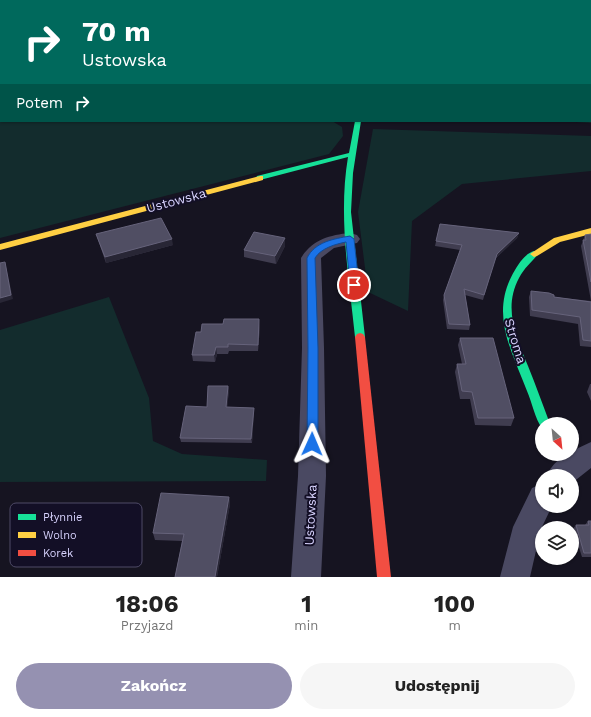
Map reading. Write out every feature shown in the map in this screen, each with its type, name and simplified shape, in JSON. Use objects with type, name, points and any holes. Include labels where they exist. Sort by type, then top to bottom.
[{"type":"street","points":[[358,122],[352,154],[347,202],[384,577]]},
{"type":"street","name":"Ustowska","points":[[0,247],[352,154]]},
{"type":"street","name":"Stroma","points":[[542,417],[511,335],[507,318],[510,292],[523,264],[539,248],[564,237],[591,231]]},
{"type":"street","name":"Ustowska","points":[[306,577],[312,476],[313,348],[311,258],[314,252],[325,245],[350,239]]},
{"type":"street","points":[[561,467],[591,454]]},
{"type":"street","points":[[515,577],[527,527],[535,511]]},
{"type":"green space","points":[[0,122],[334,122],[342,127],[343,136],[329,154],[0,238]]},
{"type":"green space","points":[[373,129],[591,136],[591,171],[462,184],[412,221],[408,311],[368,292],[358,212]]},
{"type":"green space","points":[[109,297],[149,398],[153,441],[182,454],[267,460],[266,481],[0,482],[0,330]]},
{"type":"building","points":[[161,218],[172,239],[105,257],[96,234]]},
{"type":"building","points":[[440,224],[519,233],[497,254],[484,295],[464,289],[470,325],[449,324],[444,295],[462,245],[436,241]]},
{"type":"building","points":[[254,232],[285,238],[275,256],[244,250]]},
{"type":"building","points":[[591,234],[591,282],[583,240],[586,240],[585,235]]},
{"type":"building","points":[[5,262],[11,295],[0,298],[0,263]]},
{"type":"building","points":[[531,291],[549,293],[554,295],[554,297],[591,302],[591,341],[583,340],[580,317],[532,310]]},
{"type":"building","points":[[224,319],[259,319],[258,345],[228,344],[228,347],[216,347],[214,355],[192,355],[196,332],[201,332],[202,324],[223,324]]},
{"type":"building","points":[[460,338],[493,338],[514,418],[478,418],[472,392],[462,391],[457,364],[466,364]]},
{"type":"building","points":[[208,386],[228,386],[226,407],[254,408],[251,439],[180,438],[186,406],[207,407]]},
{"type":"building","points":[[161,493],[229,497],[215,577],[175,577],[184,534],[153,533]]},
{"type":"building","points":[[588,521],[591,521],[591,553],[584,553],[579,536],[579,525],[589,525]]},
{"type":"traffic: fast","points":[[358,122],[349,173],[347,212],[360,337]]},
{"type":"traffic: fast","points":[[260,178],[352,154]]},
{"type":"traffic: fast","points":[[534,254],[519,269],[514,278],[508,298],[507,319],[512,340],[542,417]]},
{"type":"traffic: slow","points":[[0,247],[260,178]]},
{"type":"traffic: slow","points":[[534,254],[557,240],[591,231]]},
{"type":"traffic: jam","points":[[360,337],[384,577]]},
{"type":"route","points":[[312,444],[313,348],[311,258],[314,252],[332,242],[350,239],[354,285]]}]
